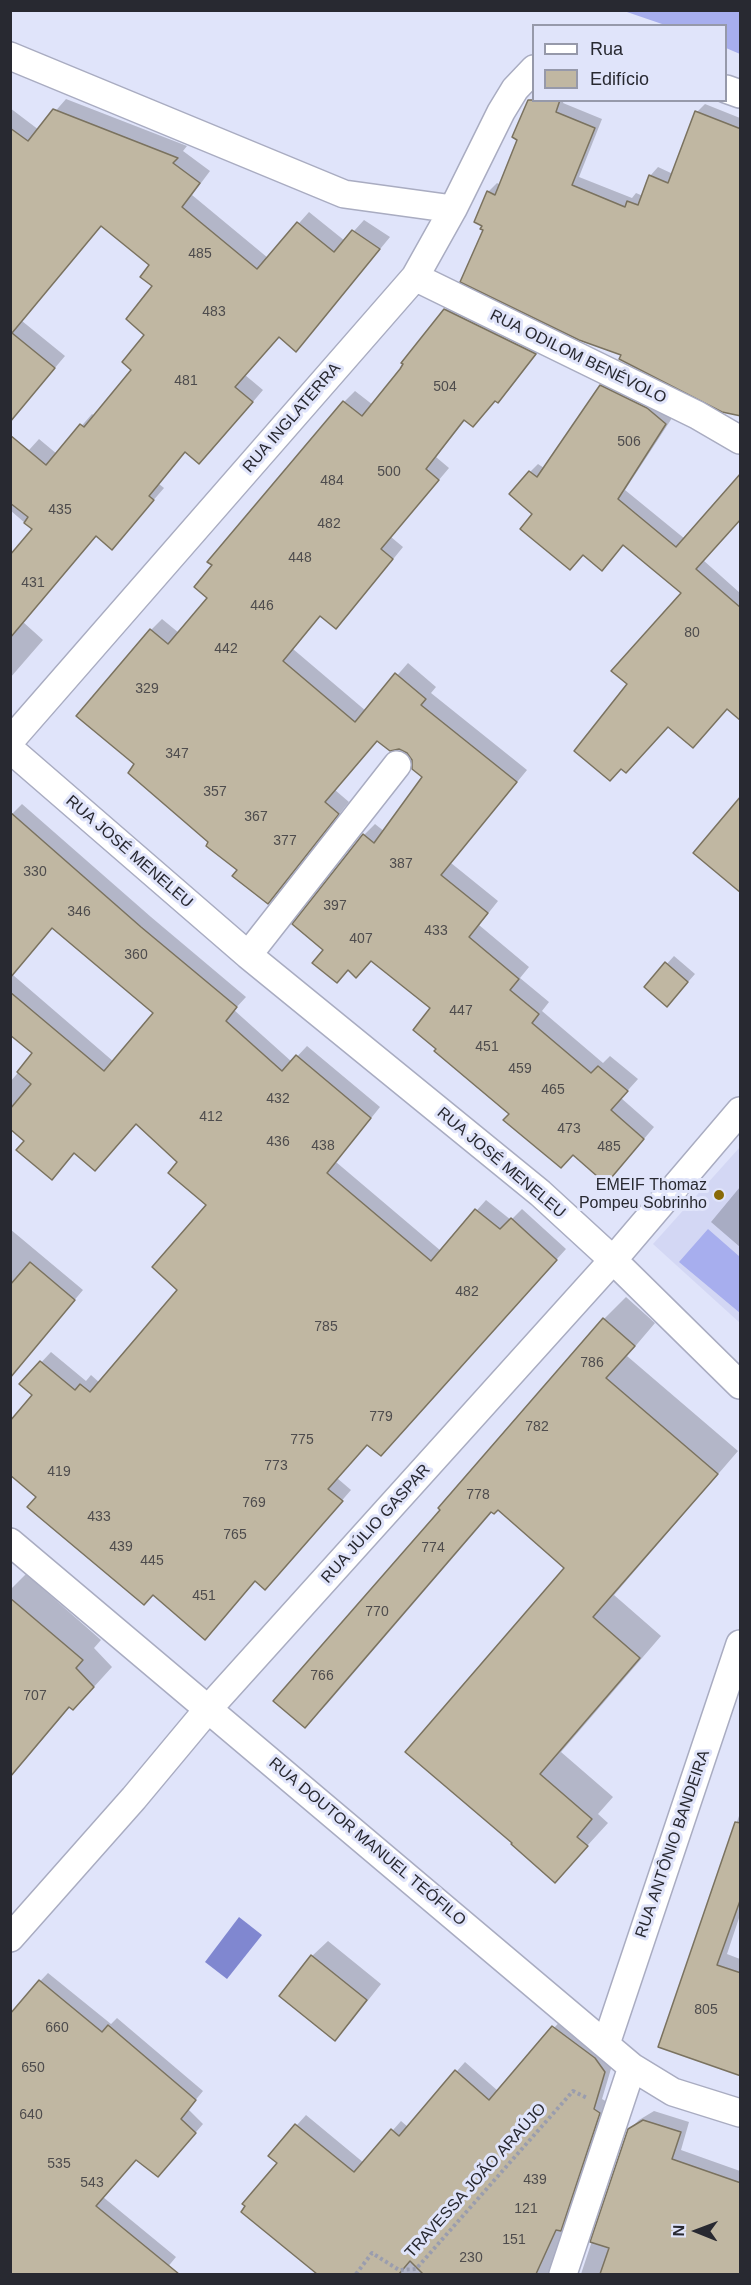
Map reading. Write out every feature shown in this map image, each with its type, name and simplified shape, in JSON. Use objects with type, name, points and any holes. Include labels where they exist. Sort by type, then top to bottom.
[{"type":"street","points":[[10,56],[344,194],[453,209]]},
{"type":"street","name":"RUA INGLATERRA","points":[[10,741],[415,277],[453,209],[501,112],[515,89],[532,71]]},
{"type":"street","name":"RUA ODILOM BENÉVOLO","points":[[415,277],[697,415],[741,440]]},
{"type":"street","name":"RUA JOSÉ MENELEU","points":[[10,749],[248,955],[540,1193],[613,1260],[657,1306],[741,1385]]},
{"type":"street","points":[[248,955],[397,765]]},
{"type":"street","name":"RUA JÚLIO GASPAR","points":[[10,1938],[210,1708],[613,1260],[741,1110]]},
{"type":"street","name":"RUA DOUTOR MANUEL TEÓFILO","points":[[10,1542],[210,1708],[632,2067],[673,2092],[741,2113]]},
{"type":"street","name":"RUA ANTÔNIO BANDEIRA","points":[[606,2044],[741,1644]]},
{"type":"street","points":[[563,2274],[632,2067]]},
{"type":"path","name":"TRAVESSA JOÃO ARAÚJO","points":[[356,2274],[372,2253],[399,2270],[416,2269],[573,2091],[617,2114]]},
{"type":"shaded area","points":[[624,11],[740,11],[740,54],[727,48],[727,24],[662,24]]},
{"type":"shaded area","name":"EMEIF Thomaz Pompeu Sobrinho","points":[[740,1147],[740,1323],[653,1244]]},
{"type":"shaded area","points":[[708,1229],[740,1257],[740,1313],[679,1262]]},
{"type":"shaded area","points":[[239,1917],[262,1935],[227,1979],[205,1962]]},
{"type":"building","points":[[528,100],[559,102],[556,112],[595,128],[572,185],[625,207],[627,201],[638,205],[649,175],[668,183],[695,111],[741,129],[741,416],[722,412],[619,359],[621,355],[579,340],[460,282],[483,230],[480,229],[482,226],[474,222],[487,191],[495,195],[517,140],[512,137]]},
{"type":"building","points":[[53,109],[178,158],[173,163],[200,183],[182,207],[257,269],[297,222],[334,252],[352,230],[380,249],[296,352],[279,337],[235,387],[253,402],[199,464],[185,452],[149,496],[154,500],[112,550],[96,536],[10,638],[10,555],[32,529],[24,523],[28,517],[10,503],[10,435],[46,465],[80,424],[84,427],[131,370],[122,362],[144,335],[126,319],[152,286],[140,277],[149,265],[101,226],[12,333],[55,368],[10,422],[10,128],[28,141]]},
{"type":"building","points":[[444,309],[536,354],[498,403],[495,401],[473,427],[464,420],[426,469],[439,480],[381,549],[393,559],[336,629],[320,616],[283,661],[355,722],[395,673],[426,699],[421,705],[517,782],[441,875],[488,913],[469,937],[519,979],[510,990],[539,1014],[532,1023],[591,1073],[598,1066],[628,1091],[611,1110],[644,1139],[606,1184],[573,1155],[561,1168],[503,1120],[509,1114],[434,1051],[436,1049],[413,1030],[430,1008],[371,961],[356,978],[348,970],[337,983],[312,963],[323,950],[292,924],[363,834],[374,843],[422,777],[412,769],[412,760],[407,753],[399,749],[390,751],[377,741],[325,802],[339,814],[268,904],[232,876],[237,870],[206,846],[208,842],[128,773],[134,764],[76,716],[150,629],[168,644],[207,598],[194,587],[212,565],[207,562],[343,401],[362,416]]},
{"type":"building","points":[[600,385],[647,408],[666,424],[618,499],[676,547],[741,473],[741,519],[696,569],[741,608],[741,721],[727,709],[693,748],[668,727],[626,773],[621,769],[610,781],[574,751],[627,684],[611,671],[681,593],[623,545],[602,571],[583,555],[570,570],[520,529],[532,514],[509,494],[529,471],[537,477]]},
{"type":"building","points":[[741,796],[741,893],[693,853]]},
{"type":"building","points":[[10,812],[141,927],[237,1007],[226,1021],[282,1071],[296,1055],[371,1118],[327,1173],[431,1261],[475,1209],[500,1229],[511,1218],[557,1260],[381,1456],[367,1445],[328,1489],[343,1501],[265,1590],[255,1581],[205,1640],[153,1595],[144,1605],[27,1507],[36,1497],[10,1475],[10,1421],[32,1395],[19,1384],[40,1361],[75,1390],[80,1384],[90,1392],[177,1290],[152,1267],[206,1205],[168,1173],[177,1162],[136,1124],[95,1171],[74,1153],[52,1180],[16,1150],[24,1141],[10,1129],[10,1109],[31,1084],[17,1072],[32,1053],[10,1035],[10,992],[104,1071],[153,1013],[52,928],[10,978]]},
{"type":"building","points":[[665,962],[688,982],[667,1007],[644,987]]},
{"type":"building","points":[[30,1262],[75,1300],[10,1378],[10,1285]]},
{"type":"building","points":[[603,1318],[635,1346],[606,1378],[718,1474],[593,1617],[640,1658],[540,1774],[592,1819],[577,1837],[588,1846],[555,1883],[512,1843],[405,1752],[564,1568],[498,1510],[494,1514],[491,1512],[305,1728],[273,1701],[440,1510],[438,1508]]},
{"type":"building","points":[[10,1598],[83,1660],[76,1668],[94,1687],[73,1710],[69,1707],[10,1777]]},
{"type":"building","points":[[735,1822],[741,1823],[741,1898],[717,1965],[741,1973],[741,2076],[658,2047]]},
{"type":"building","points":[[311,1955],[367,2000],[335,2041],[279,1996]]},
{"type":"building","points":[[39,1980],[102,2032],[108,2025],[196,2100],[181,2119],[196,2133],[158,2177],[136,2160],[96,2206],[179,2274],[10,2274],[10,2014]]},
{"type":"building","points":[[552,2026],[595,2058],[605,2072],[594,2109],[600,2113],[561,2231],[556,2230],[536,2274],[423,2274],[410,2261],[399,2274],[317,2274],[241,2212],[245,2206],[242,2204],[277,2163],[268,2156],[295,2124],[354,2172],[391,2129],[399,2136],[455,2070],[489,2100]]},
{"type":"building","points":[[643,2120],[681,2132],[672,2159],[741,2183],[741,2274],[600,2274],[609,2248],[590,2242],[628,2129]]},
{"type":"place","name":"EMEIF Thomaz Pompeu Sobrinho","points":[[719,1195]]}]
